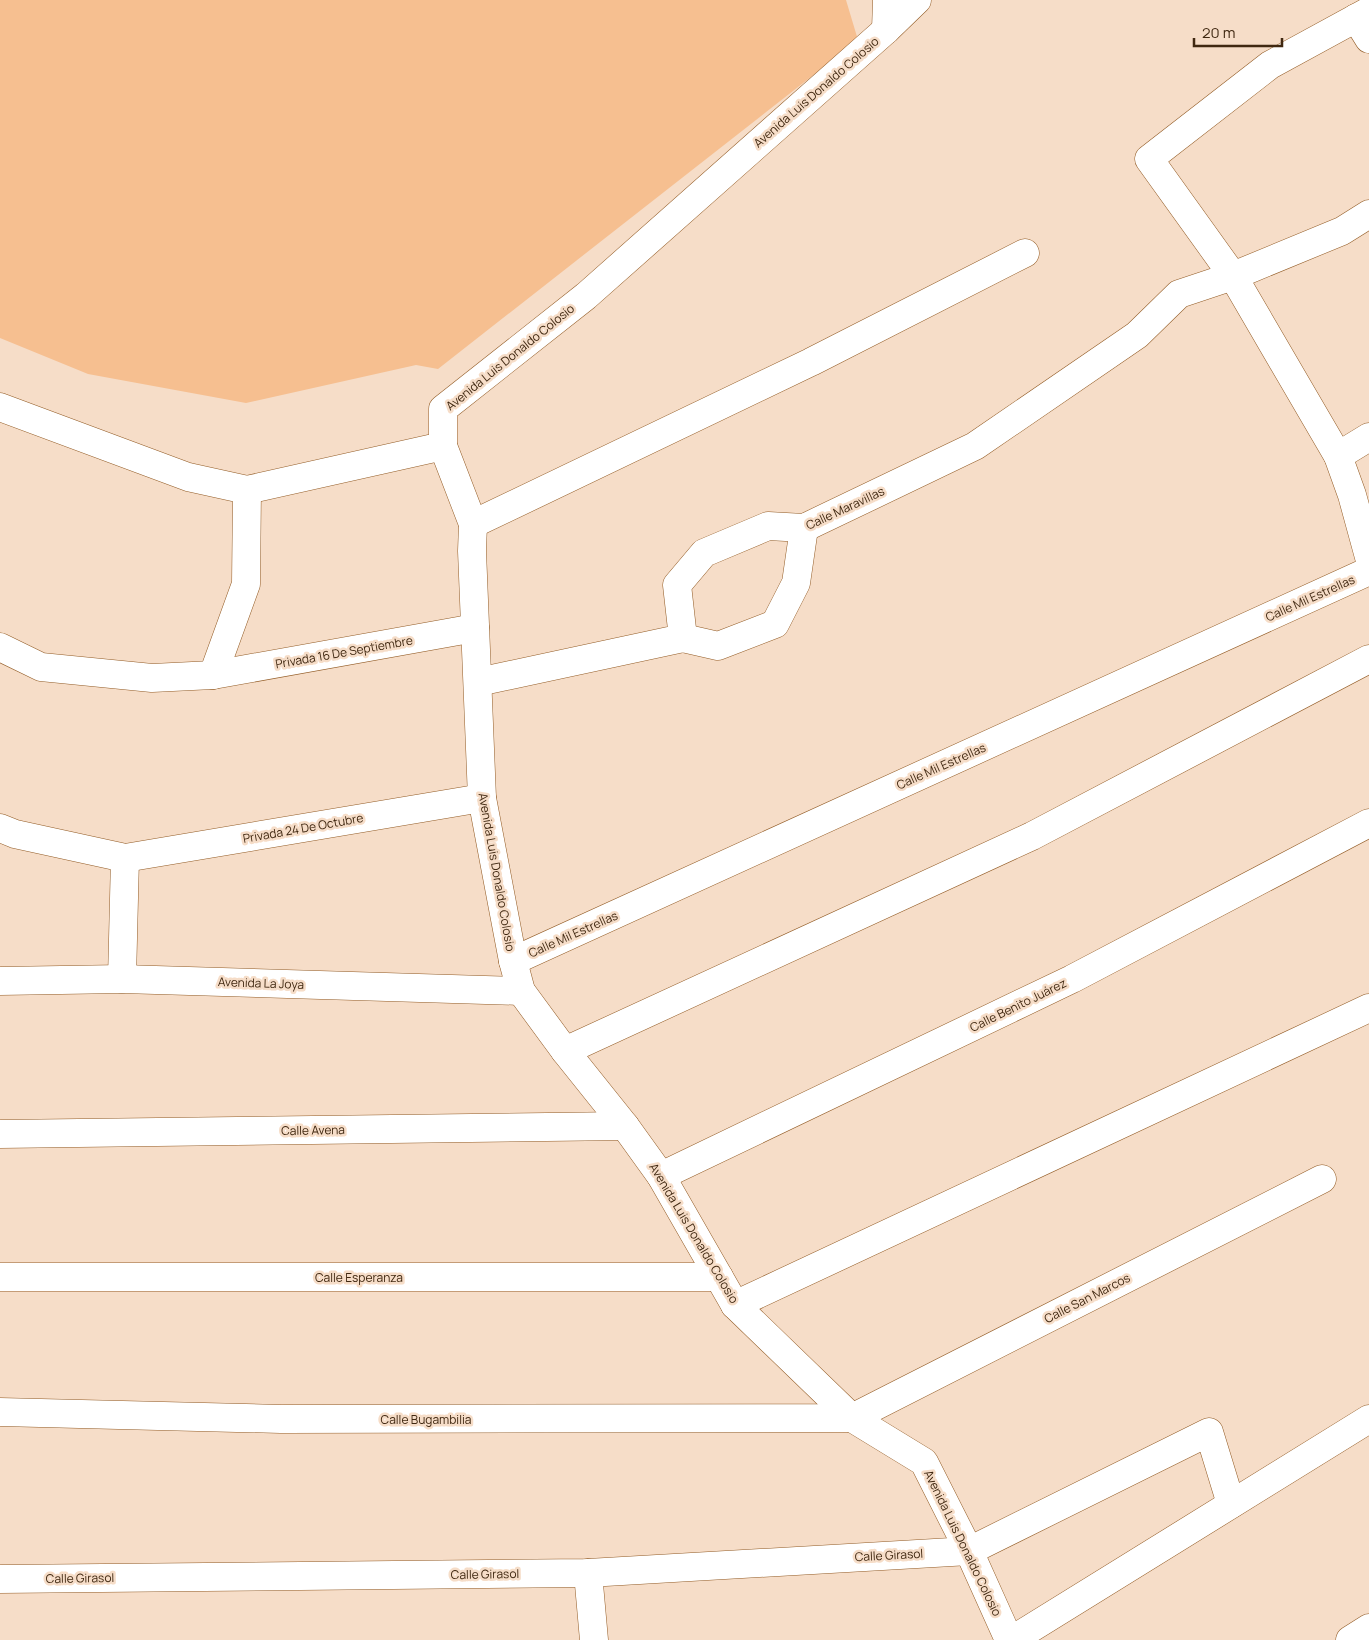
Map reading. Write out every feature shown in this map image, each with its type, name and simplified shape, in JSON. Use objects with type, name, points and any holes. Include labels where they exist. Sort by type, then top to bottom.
[{"type":"street","points":[[886,30],[887,0]]},
{"type":"street","name":"Avenida Luis Donaldo Colosio","points":[[917,0],[886,30],[586,296],[443,408],[443,446],[473,524],[482,798],[513,960],[521,992],[565,1051],[626,1126],[661,1176],[735,1305],[852,1418],[924,1462],[969,1551],[1010,1640]]},
{"type":"street","points":[[1365,23],[1270,65],[1150,159],[1233,276],[1338,456],[1352,495],[1369,557]]},
{"type":"street","name":"Calle Maravillas","points":[[683,638],[677,586],[704,553],[768,526],[804,528],[975,446],[1137,335],[1179,294],[1233,276],[1342,231],[1369,214]]},
{"type":"street","points":[[473,524],[811,362],[1025,253]]},
{"type":"street","points":[[0,406],[188,477],[247,490],[443,446]]},
{"type":"street","points":[[1338,456],[1369,437]]},
{"type":"street","points":[[213,675],[246,584],[247,490]]},
{"type":"street","points":[[478,682],[683,638],[718,646],[776,624],[796,583],[804,528]]},
{"type":"street","name":"Calle Mil Estrellas","points":[[513,960],[1369,571]]},
{"type":"street","name":"Privada 16 De Septiembre","points":[[0,647],[41,667],[152,678],[213,675],[475,628]]},
{"type":"street","points":[[565,1051],[1032,836],[1369,659]]},
{"type":"street","name":"Privada 24 De Octubre","points":[[125,858],[482,798]]},
{"type":"street","name":"Calle Benito Juárez","points":[[661,1176],[1072,979],[1369,823]]},
{"type":"street","points":[[0,828],[15,834],[125,858],[122,979]]},
{"type":"street","name":"Avenida La Joya","points":[[0,981],[122,979],[521,992]]},
{"type":"street","points":[[735,1305],[1369,1008]]},
{"type":"street","name":"Calle Avena","points":[[0,1134],[626,1126]]},
{"type":"street","name":"Calle San Marcos","points":[[852,1418],[1322,1179]]},
{"type":"street","name":"Calle Esperanza","points":[[0,1277],[719,1277]]},
{"type":"street","name":"Calle Bugambilia","points":[[0,1412],[282,1419],[852,1418]]},
{"type":"street","points":[[1010,1640],[1369,1419]]},
{"type":"street","points":[[969,1551],[1209,1432],[1231,1504]]},
{"type":"street","name":"Calle Girasol","points":[[0,1578],[588,1573],[969,1551]]},
{"type":"street","points":[[588,1573],[594,1640]]},
{"type":"street","points":[[1350,1640],[1369,1628]]},
{"type":"shaded area","points":[[0,0],[846,0],[858,40],[438,369],[416,365],[246,403],[88,374],[0,338]]}]
